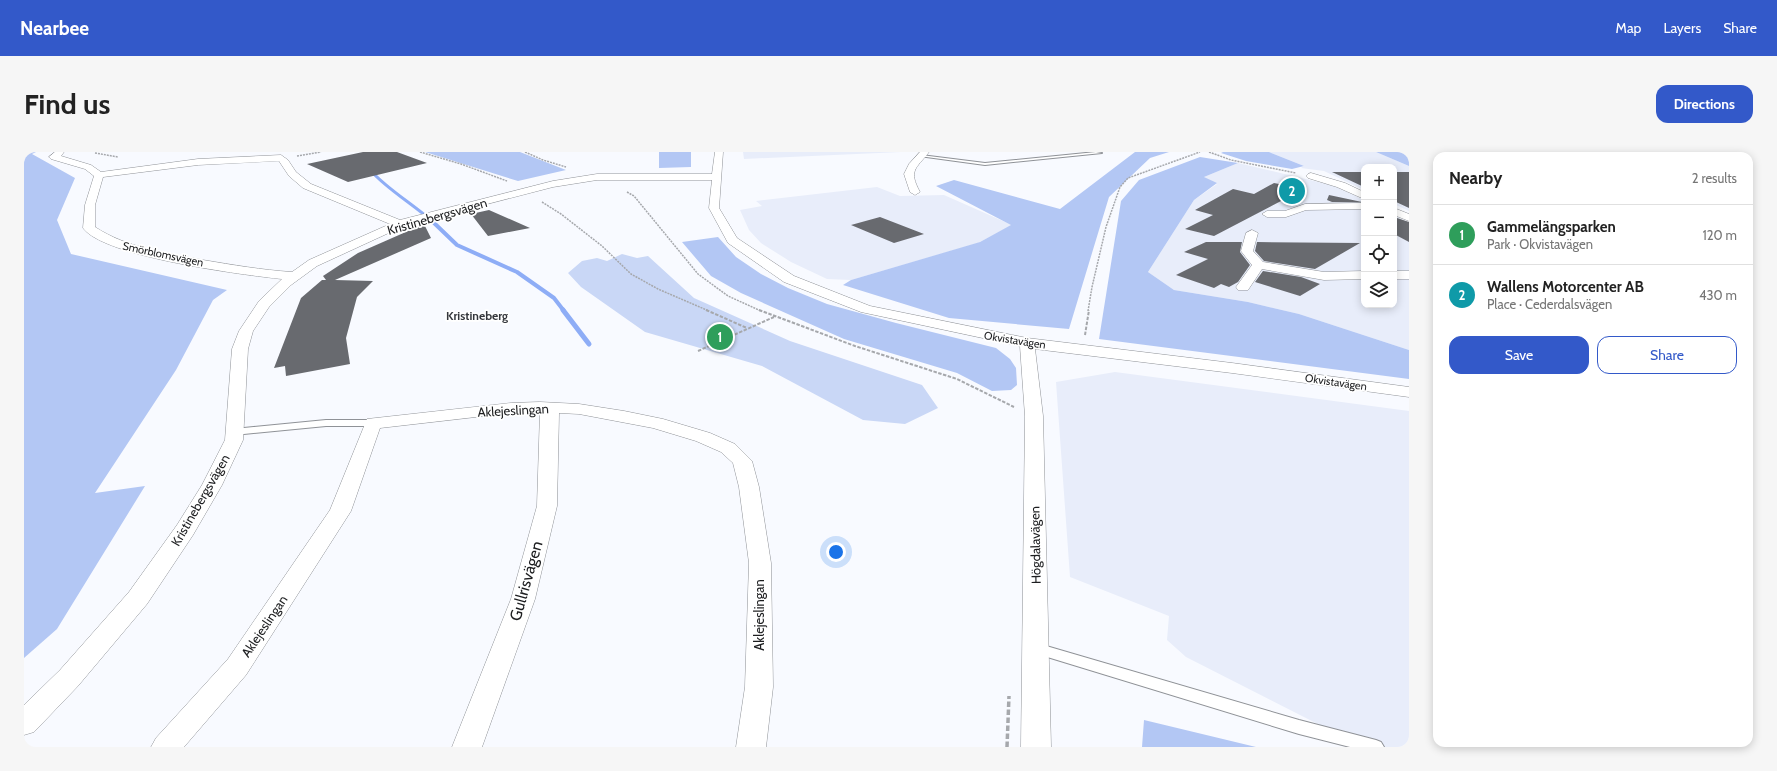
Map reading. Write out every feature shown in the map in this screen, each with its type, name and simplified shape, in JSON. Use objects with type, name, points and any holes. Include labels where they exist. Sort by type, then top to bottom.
[{"type":"street","points":[[60,152],[54,157],[88,167],[99,176],[188,158],[281,158],[292,174],[307,186],[400,224]]},
{"type":"street","name":"Okvistavägen","points":[[720,152],[714,208],[732,240],[789,279],[866,310],[1027,343],[1409,392]]},
{"type":"street","points":[[915,192],[907,176],[909,167],[923,154]]},
{"type":"street","name":"Smörblomsvägen","points":[[99,176],[90,205],[89,228],[101,237],[123,246],[161,255],[240,270],[295,276]]},
{"type":"street","name":"Kristinebergsvägen","points":[[24,723],[69,678],[138,598],[185,530],[212,485],[234,440],[240,349],[246,331],[264,304],[286,282],[313,263],[400,224],[526,191],[577,179],[610,176],[718,176]]},
{"type":"street","points":[[1311,176],[1341,185],[1361,195]]},
{"type":"street","points":[[1267,214],[1286,214],[1305,207],[1361,206]]},
{"type":"street","points":[[1397,212],[1409,218]]},
{"type":"street","points":[[1252,233],[1247,251],[1259,265],[1324,276],[1361,275]]},
{"type":"street","points":[[1243,287],[1259,265]]},
{"type":"street","points":[[1397,275],[1409,274]]},
{"type":"street","name":"Högdalavägen","points":[[1027,343],[1034,416],[1036,747]]},
{"type":"street","name":"Aklejeslingan","points":[[166,747],[237,668],[340,511],[373,423],[511,408],[550,408],[579,409],[657,423],[728,448],[742,462],[749,486],[760,563],[758,687],[751,747]]},
{"type":"street","name":"Gullrisvägen","points":[[467,747],[524,599],[547,506],[550,408]]},
{"type":"lane","points":[[923,154],[985,164],[1100,153]]},
{"type":"lane","points":[[234,432],[326,423],[373,423]]},
{"type":"lane","points":[[1036,648],[1292,725],[1376,747]]},
{"type":"path","points":[[281,158],[321,152]]},
{"type":"path","points":[[420,152],[461,164],[514,184],[573,223],[602,246],[631,274],[672,296],[747,328]]},
{"type":"path","points":[[525,152],[543,160],[573,169]]},
{"type":"path","points":[[1083,349],[1094,280],[1106,227],[1120,187],[1128,178],[1200,152]]},
{"type":"path","points":[[1210,152],[1238,161],[1311,176]]},
{"type":"path","points":[[610,176],[609,180],[634,196],[698,274],[728,296],[774,316],[855,346],[957,378],[1034,416]]},
{"type":"path","points":[[698,351],[774,316]]},
{"type":"shaded area","points":[[24,152],[36,152],[32,154],[75,178],[57,220],[71,254],[227,290],[213,300],[176,370],[95,493],[145,486],[57,629],[24,658]]},
{"type":"shaded area","points":[[425,152],[520,152],[566,170],[518,181]]},
{"type":"shaded area","points":[[659,152],[691,152],[691,167],[659,168]]},
{"type":"shaded area","points":[[743,152],[901,152],[744,159]]},
{"type":"shaded area","points":[[1135,152],[1169,152],[1150,158],[1109,197],[1069,329],[949,318],[843,285],[851,280],[980,242],[1011,225],[936,186],[954,180],[1060,209]]},
{"type":"shaded area","points":[[1269,152],[1376,152],[1409,166],[1409,211],[1397,205],[1397,164],[1361,164],[1361,189],[1324,171],[1301,168],[1304,166]]},
{"type":"shaded area","points":[[1269,152],[1304,166],[1292,169],[1246,161],[1221,153]]},
{"type":"shaded area","points":[[1376,152],[1404,152],[1409,154],[1409,166]]},
{"type":"shaded area","points":[[1200,157],[1238,163],[1204,177],[1217,183],[1194,200],[1148,272],[1174,290],[1248,302],[1299,314],[1409,350],[1409,379],[1099,339],[1121,201],[1139,180]]},
{"type":"shaded area","points":[[1238,163],[1335,186],[1361,199],[1361,308],[1397,308],[1397,217],[1409,223],[1409,350],[1299,314],[1248,302],[1174,290],[1148,272],[1194,200],[1217,184],[1204,177]]},
{"type":"shaded area","points":[[877,187],[900,196],[944,195],[1012,225],[978,243],[851,280],[827,279],[791,262],[761,243],[749,230],[740,210],[762,206],[756,201]]},
{"type":"shaded area","points":[[718,237],[736,257],[761,274],[788,288],[827,304],[996,348],[1010,359],[1016,368],[1017,385],[1011,390],[992,391],[957,373],[844,339],[741,293],[711,276],[682,242]]},
{"type":"shaded area","points":[[622,254],[637,258],[648,256],[694,298],[790,341],[922,385],[938,408],[905,424],[863,420],[762,366],[645,332],[581,287],[568,273],[582,261],[597,258],[607,261]]},
{"type":"shaded area","points":[[1115,372],[1409,411],[1409,747],[1363,747],[1186,657],[1167,640],[1169,616],[1070,577],[1056,382]]},
{"type":"shaded area","points":[[1144,720],[1256,747],[1142,747]]},
{"type":"building","points":[[363,152],[397,152],[427,163],[348,182],[307,164]]},
{"type":"building","points":[[1332,172],[1361,172],[1361,186]]},
{"type":"building","points":[[1397,172],[1409,172],[1409,208],[1397,202]]},
{"type":"building","points":[[1274,183],[1304,189],[1214,236],[1185,229],[1213,215],[1195,210],[1233,189],[1254,194]]},
{"type":"building","points":[[1329,195],[1361,202],[1332,202],[1327,200]]},
{"type":"building","points":[[489,210],[530,228],[488,236],[471,214]]},
{"type":"building","points":[[880,217],[924,234],[894,243],[851,225]]},
{"type":"building","points":[[1397,218],[1409,222],[1409,242],[1397,236]]},
{"type":"building","points":[[424,224],[431,238],[335,280],[373,281],[357,297],[346,338],[350,364],[286,376],[285,366],[274,368],[301,298],[322,280],[326,280],[323,276],[358,253]]},
{"type":"building","points":[[1206,242],[1242,242],[1240,252],[1250,265],[1238,282],[1229,287],[1221,284],[1214,288],[1176,275],[1208,259],[1184,252]]},
{"type":"building","points":[[1257,242],[1360,243],[1315,269],[1264,261],[1255,251]]},
{"type":"building","points":[[1263,271],[1301,277],[1320,284],[1300,296],[1255,282]]},
{"type":"waterway","points":[[370,170],[385,184],[433,222]]},
{"type":"waterway","points":[[432,221],[457,245],[517,272],[554,298],[564,311]]},
{"type":"waterway","points":[[563,310],[589,344]]},
{"type":"place","name":"Wallens Motorcenter AB","points":[[1292,191]]},
{"type":"place","name":"Gammelängsparken","points":[[720,337]]},
{"type":"district","name":"Kristineberg","points":[[477,315]]}]
